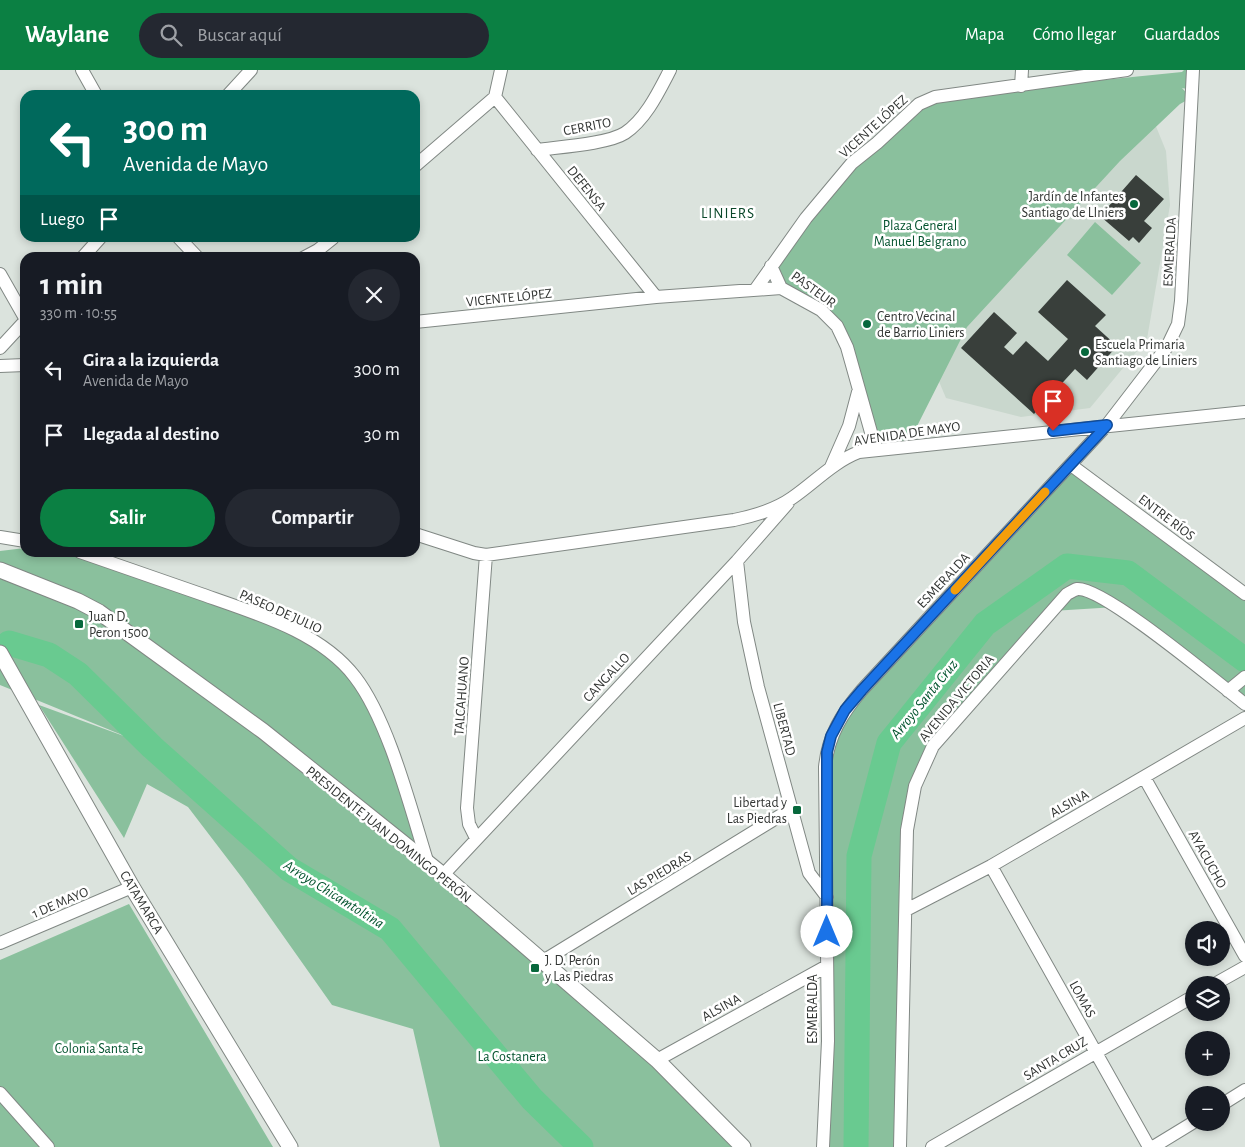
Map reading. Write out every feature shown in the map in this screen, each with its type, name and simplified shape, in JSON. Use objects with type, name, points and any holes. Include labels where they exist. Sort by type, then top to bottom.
[{"type":"street","points":[[82,70],[93,90]]},
{"type":"street","points":[[233,90],[251,70]]},
{"type":"street","points":[[420,162],[495,97],[501,70]]},
{"type":"street","name":"CERRITO","points":[[537,150],[604,140],[624,134],[639,119],[659,91],[670,70]]},
{"type":"street","points":[[1021,86],[1022,70]]},
{"type":"street","name":"VICENTE LÓPEZ","points":[[755,290],[806,218],[852,162],[877,143],[919,104],[935,97],[1127,70]]},
{"type":"street","name":"ESMERALDA","points":[[823,1147],[828,1041],[825,767],[831,736],[845,710],[1107,425],[1167,347],[1178,324],[1182,301],[1193,70]]},
{"type":"street","name":"DEFENSA","points":[[495,97],[656,297]]},
{"type":"street","points":[[87,252],[96,242]]},
{"type":"street","points":[[183,242],[192,252]]},
{"type":"street","points":[[320,252],[329,242]]},
{"type":"street","name":"PASTEUR","points":[[771,266],[781,288],[821,310],[837,326],[847,346],[858,392],[876,450]]},
{"type":"street","points":[[0,274],[20,311]]},
{"type":"street","name":"VICENTE LÓPEZ","points":[[420,321],[656,297],[781,288]]},
{"type":"street","points":[[0,348],[20,326]]},
{"type":"street","points":[[0,366],[20,365]]},
{"type":"street","name":"PASTEUR","points":[[831,468],[849,426],[858,392]]},
{"type":"street","name":"AVENIDA DE MAYO","points":[[420,536],[486,555],[734,520],[766,512],[791,499],[851,455],[876,450],[1245,412]]},
{"type":"street","name":"ENTRE RÍOS","points":[[1071,465],[1245,594]]},
{"type":"street","name":"CANGALLO","points":[[442,875],[737,561],[791,499]]},
{"type":"street","points":[[3,539],[20,541]]},
{"type":"street","name":"TALCAHUANO","points":[[476,838],[470,824],[467,808],[486,555]]},
{"type":"street","name":"PASEO DE JULIO","points":[[94,557],[262,617],[295,631],[341,660],[357,679],[381,725],[428,864]]},
{"type":"street","name":"LIBERTAD","points":[[737,561],[744,622],[758,687],[809,873],[826,897]]},
{"type":"street","name":"PRESIDENTE JUAN DOMINGO PERÓN","points":[[0,570],[78,601],[99,612],[263,731],[442,875],[543,961],[657,1060],[743,1147]]},
{"type":"street","name":"AVENIDA VICTORIA","points":[[900,1147],[907,830],[915,786],[922,766],[933,746],[1066,594],[1077,589],[1087,591],[1116,607],[1245,704]]},
{"type":"street","name":"CATAMARCA","points":[[2,663],[132,887],[290,1147]]},
{"type":"street","points":[[1228,691],[1245,678]]},
{"type":"street","name":"ALSINA","points":[[906,910],[991,866],[1245,718]]},
{"type":"street","name":"AYACUCHO","points":[[1144,777],[1245,956]]},
{"type":"street","name":"LAS PIEDRAS","points":[[543,961],[791,809]]},
{"type":"street","name":"LOMAS","points":[[991,866],[1149,1147]]},
{"type":"street","name":"1 DE MAYO","points":[[0,943],[132,887]]},
{"type":"street","name":"ALSINA","points":[[657,1060],[827,966]]},
{"type":"street","points":[[1228,976],[1245,967]]},
{"type":"street","name":"SANTA CRUZ","points":[[932,1147],[1185,1001]]},
{"type":"street","points":[[1230,1099],[1245,1090]]},
{"type":"street","points":[[0,1093],[48,1147]]},
{"type":"street","points":[[1153,1147],[1185,1127]]},
{"type":"shaded area","points":[[1151,114],[1166,151],[1170,205],[1147,339],[1090,408],[1021,417],[946,398],[932,365]]},
{"type":"green space","name":"Plaza General Manuel Belgrano","points":[[1184,70],[1193,70],[1192,90],[1182,88],[1191,98],[1180,104],[1120,161],[967,327],[907,446],[876,450],[837,326],[781,288],[771,266],[852,163],[935,97],[1182,72]]},
{"type":"green space","points":[[1095,222],[1141,263],[1112,295],[1067,255]]},
{"type":"green space","points":[[1071,465],[1245,594],[1245,699],[1116,607],[1052,611],[933,746],[915,786],[900,1147],[822,1147],[825,767],[845,710]]},
{"type":"green space","name":"La Costanera","points":[[20,549],[20,557],[91,557],[262,617],[341,660],[381,725],[428,864],[469,898],[743,1147],[440,1147],[413,1029],[332,1005],[243,879],[188,807],[147,784],[124,838],[39,705],[132,739],[0,685],[0,551]]},
{"type":"green space","name":"Colonia Santa Fe","points":[[129,904],[273,1147],[0,1147],[0,960]]},
{"type":"building","points":[[1136,175],[1164,199],[1144,221],[1152,228],[1139,243],[1133,237],[1129,241],[1100,216]]},
{"type":"building","points":[[1067,280],[1106,315],[1095,326],[1117,346],[1087,380],[1075,369],[1034,414],[961,348],[994,312],[1017,333],[1004,347],[1013,355],[1026,341],[1048,361],[1068,339],[1038,312]]},
{"type":"waterway","name":"Arroyo Santa Cruz","points":[[856,1147],[859,856],[889,743],[985,624],[1067,566],[1128,573],[1245,660]]},
{"type":"waterway","name":"Arroyo Chicamtoltina","points":[[9,643],[49,655],[78,674],[152,747],[289,869],[390,929],[532,1099],[581,1147]]},
{"type":"slow traffic","points":[[955,590],[1045,492]]},
{"type":"place","name":"Jardín de Infantes Santiago de LIniers","points":[[1134,204]]},
{"type":"place","name":"Centro Vecinal de Barrio Liniers","points":[[867,324]]},
{"type":"place","name":"Escuela Primaria Santiago de Liniers","points":[[1085,352]]},
{"type":"place","name":"Juan D. Peron 1500","points":[[79,624]]},
{"type":"place","name":"Libertad y Las Piedras","points":[[797,810]]},
{"type":"place","name":"J. D. Perón y Las Piedras","points":[[535,968]]},
{"type":"district","name":"LINIERS","points":[[728,213]]},
{"type":"route","points":[[827,932],[825,767],[831,736],[845,710],[862,690],[1107,425],[1053,431]]}]
